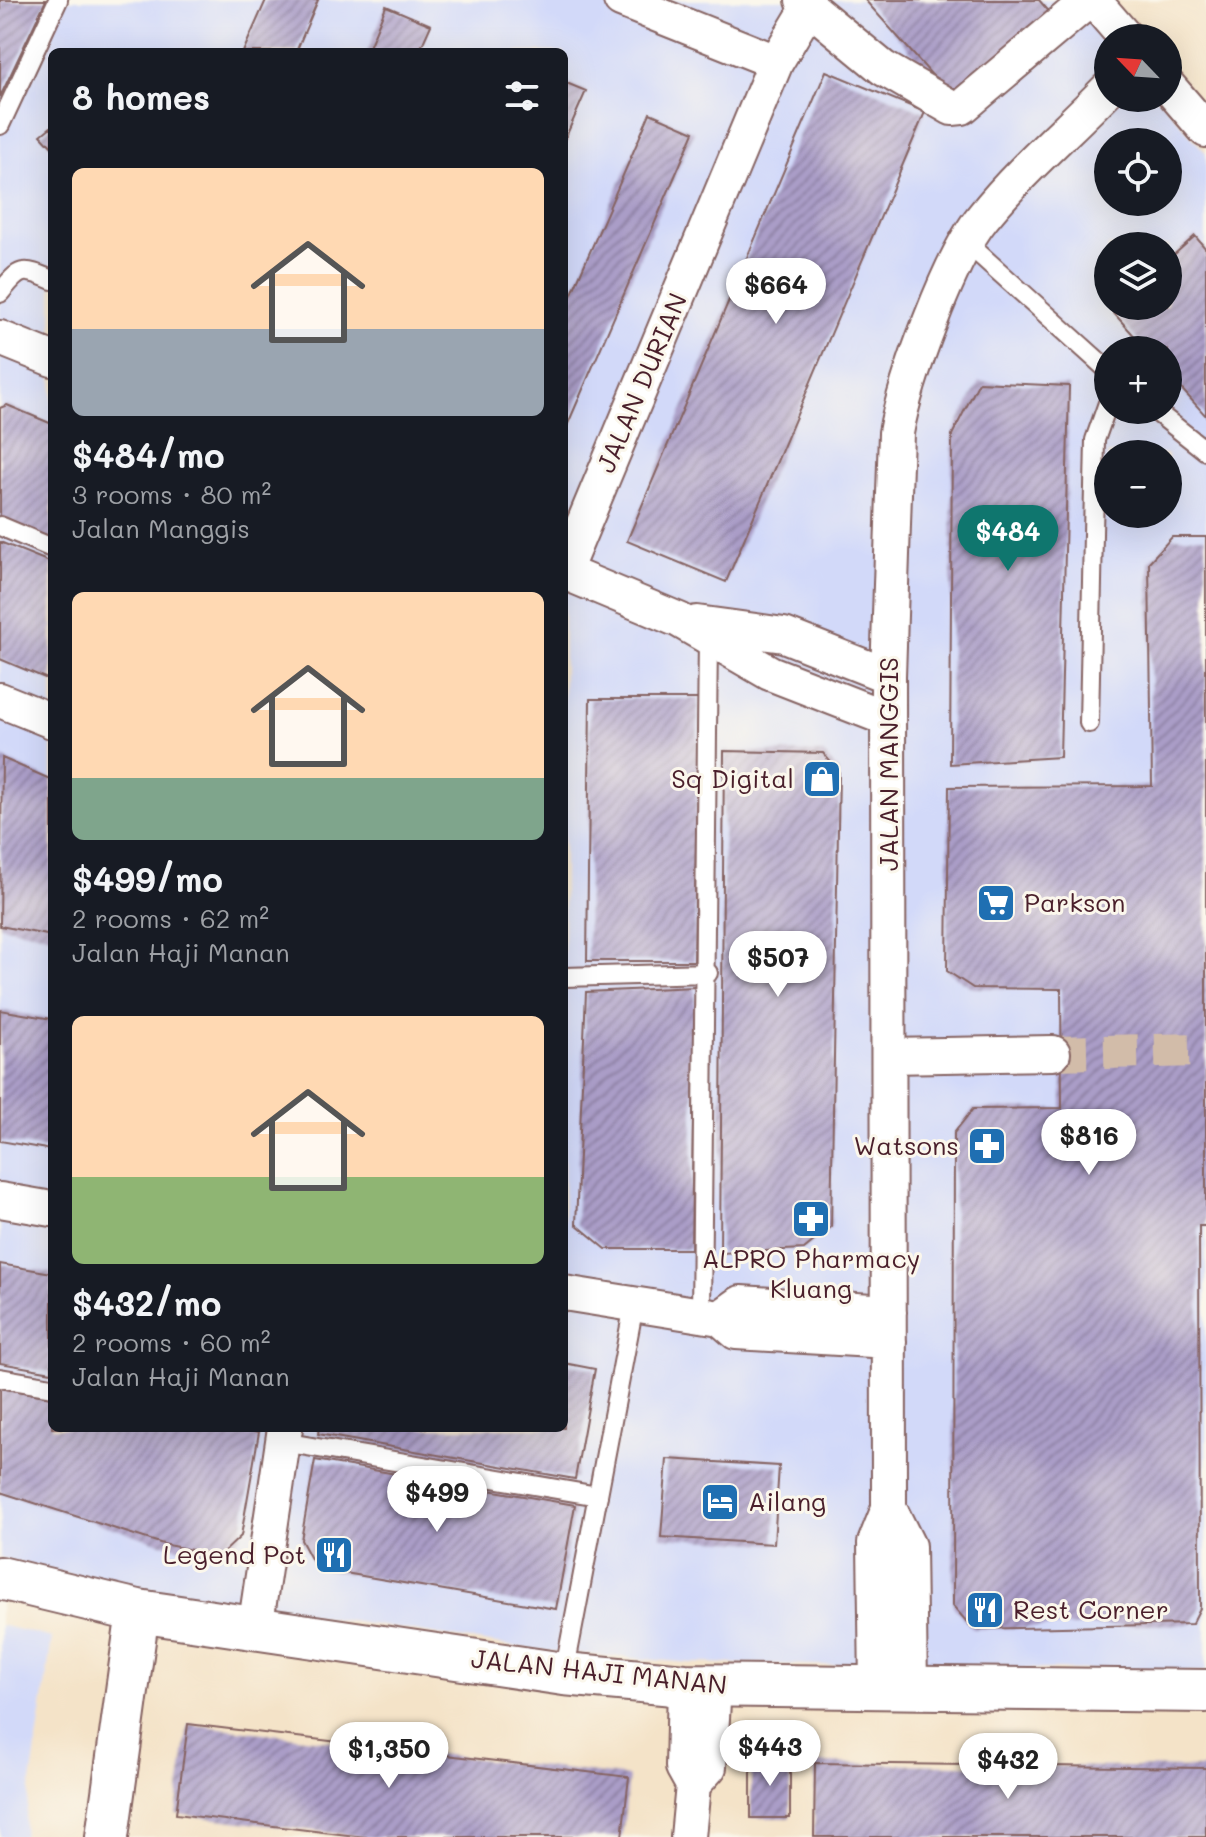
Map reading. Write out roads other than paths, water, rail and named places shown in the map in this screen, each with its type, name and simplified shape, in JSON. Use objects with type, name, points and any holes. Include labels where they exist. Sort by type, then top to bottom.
[{"type":"street","points":[[621,0],[776,62]]},
{"type":"street","points":[[806,4],[883,68],[952,108],[962,107],[1091,0],[1113,24]]},
{"type":"street","name":"JALAN DURIAN","points":[[568,562],[776,62],[806,4]]},
{"type":"street","points":[[1182,102],[1206,130]]},
{"type":"street","name":"JALAN MANGGIS","points":[[894,1688],[908,1546],[889,1508],[888,676],[892,479],[901,403],[966,242],[983,216],[1094,103]]},
{"type":"street","points":[[0,338],[48,357]]},
{"type":"street","name":"JALAN DURIAN","points":[[568,574],[694,629],[770,673],[888,719]]},
{"type":"street","name":"JALAN DURIAN","points":[[694,629],[784,635],[888,676]]},
{"type":"street","points":[[0,700],[48,719]]},
{"type":"street","points":[[889,1056],[1053,1053]]},
{"type":"street","points":[[0,1200],[48,1208]]},
{"type":"street","points":[[568,1294],[711,1316],[736,1332],[889,1327]]},
{"type":"street","points":[[255,1629],[284,1435]]},
{"type":"street","name":"JALAN HAJI MANAN","points":[[0,1578],[138,1611],[564,1674],[699,1686],[1206,1691]]},
{"type":"street","points":[[107,1837],[138,1611]]},
{"type":"street","points":[[688,1837],[693,1785],[683,1767],[699,1686]]},
{"type":"lane","points":[[0,125],[58,0]]},
{"type":"lane","points":[[966,242],[1094,357]]},
{"type":"lane","points":[[0,293],[16,273],[25,270],[48,279]]},
{"type":"lane","points":[[1089,723],[1095,440],[1101,424]]},
{"type":"lane","points":[[1172,424],[1206,451]]},
{"type":"lane","points":[[0,526],[48,546]]},
{"type":"lane","points":[[694,629],[708,973],[711,1316]]},
{"type":"lane","points":[[568,977],[708,973]]},
{"type":"lane","points":[[564,1674],[634,1305]]},
{"type":"lane","points":[[0,1378],[48,1386]]},
{"type":"lane","points":[[284,1435],[598,1496]]},
{"type":"tunnel","points":[[1053,1053],[1206,1050]]},
{"type":"place","name":"Sq Digital","points":[[822,779]]},
{"type":"place","name":"Parkson","points":[[996,903]]},
{"type":"place","name":"Watsons","points":[[987,1146]]},
{"type":"place","name":"ALPRO Pharmacy Kluang","points":[[811,1219]]},
{"type":"place","name":"Ailang","points":[[720,1502]]},
{"type":"place","name":"Legend Pot","points":[[334,1555]]},
{"type":"place","name":"Rest Corner","points":[[985,1610]]}]
